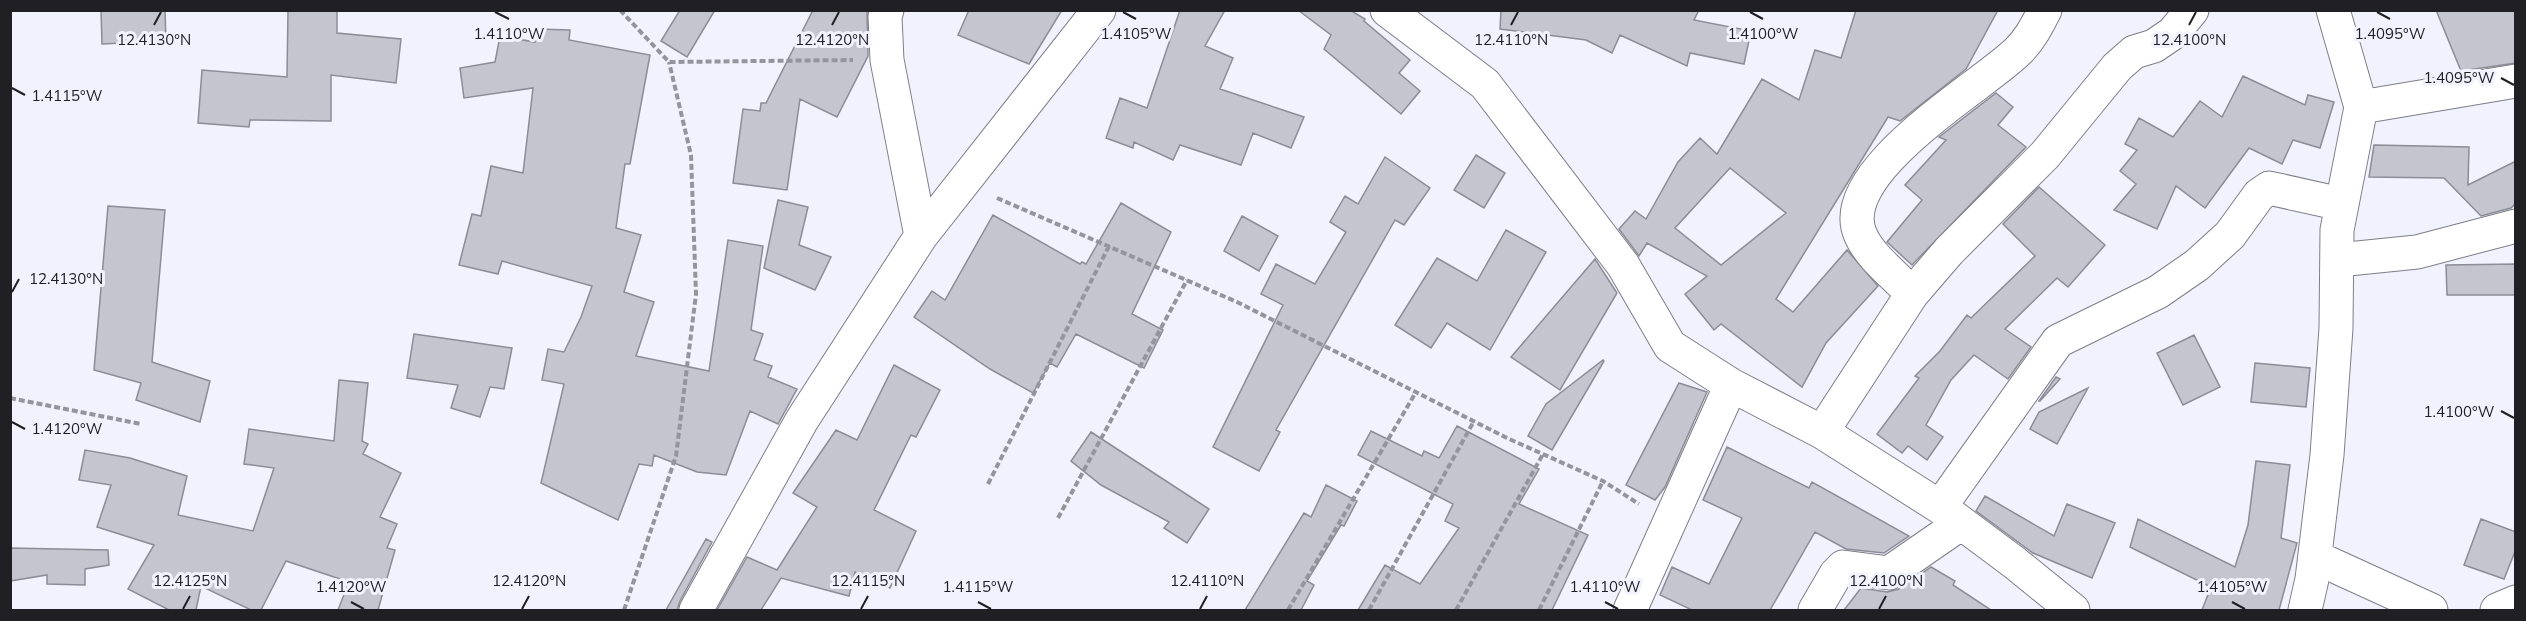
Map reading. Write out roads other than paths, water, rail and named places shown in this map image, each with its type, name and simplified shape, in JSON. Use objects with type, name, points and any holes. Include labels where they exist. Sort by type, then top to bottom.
[{"type":"street","points":[[887,10],[885,17],[887,60],[921,237]]},
{"type":"street","points":[[696,610],[802,420],[921,237],[1099,10]]},
{"type":"street","points":[[1387,10],[1485,84],[1623,265],[1670,346],[1731,385],[1822,432],[1950,515],[2073,610]]},
{"type":"street","points":[[1912,294],[1868,248],[1860,235],[1856,214],[1861,198],[1870,181],[1894,153],[2016,53],[2031,37],[2045,10]]},
{"type":"street","points":[[1822,432],[1912,294],[1949,251],[2044,156],[2117,67],[2134,52],[2154,46],[2173,33],[2192,10]]},
{"type":"street","points":[[2305,610],[2315,557],[2328,443],[2336,328],[2337,230],[2361,107],[2333,10]]},
{"type":"street","points":[[2361,107],[2516,81]]},
{"type":"street","points":[[1815,610],[1836,574],[1843,567],[1888,573],[1950,515],[2058,341],[2158,292],[2198,265],[2230,235],[2259,195],[2269,188],[2341,204]]},
{"type":"street","points":[[2338,260],[2417,252],[2516,226]]},
{"type":"street","points":[[1630,610],[1731,385]]},
{"type":"street","points":[[2315,557],[2431,610]]},
{"type":"street","points":[[2497,610],[2516,602]]}]
